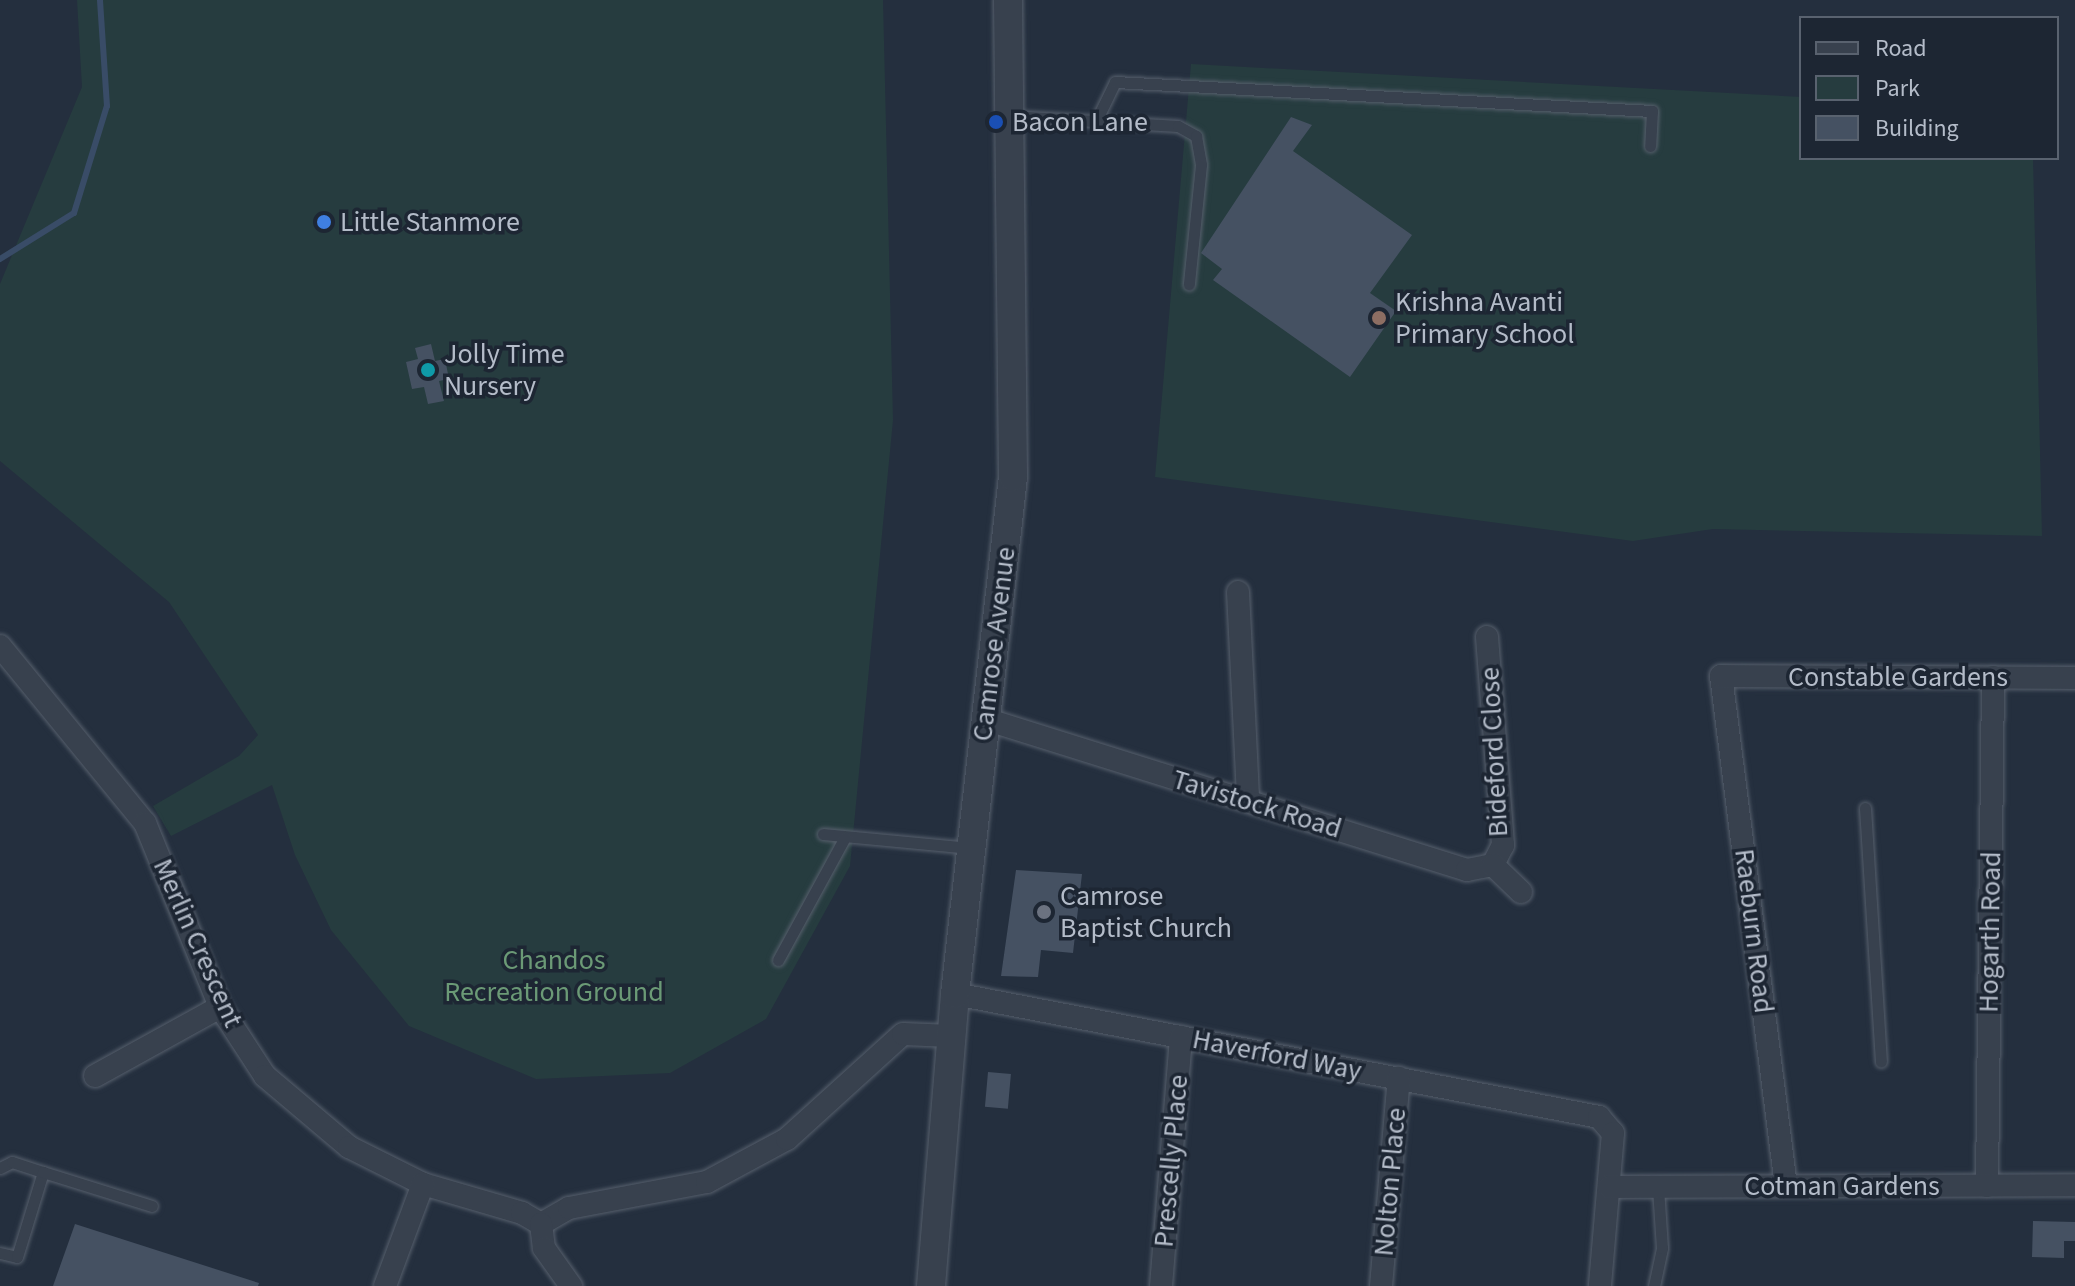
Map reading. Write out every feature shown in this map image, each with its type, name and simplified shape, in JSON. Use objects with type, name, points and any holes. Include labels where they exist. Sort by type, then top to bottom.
[{"type":"street","name":"Camrose Avenue","points":[[931,1286],[955,994],[1013,477],[1008,0]]},
{"type":"street","points":[[1238,592],[1248,800]]},
{"type":"street","name":"Bideford Close","points":[[1487,637],[1503,845],[1493,865]]},
{"type":"street","name":"Merlin Crescent","points":[[4,658],[145,823],[220,1007],[265,1076],[349,1147],[423,1184],[522,1213],[541,1224]]},
{"type":"street","name":"Constable Gardens","points":[[1721,676],[2075,678]]},
{"type":"street","name":"Raeburn Road","points":[[1721,676],[1786,1186]]},
{"type":"street","name":"Hogarth Road","points":[[1987,1186],[1993,677]]},
{"type":"street","name":"Tavistock Road","points":[[985,719],[1467,870],[1493,865]]},
{"type":"street","points":[[1493,865],[1521,892]]},
{"type":"street","name":"Haverford Way","points":[[955,994],[1599,1117],[1613,1133],[1609,1187]]},
{"type":"street","points":[[95,1076],[220,1007]]},
{"type":"street","points":[[571,1286],[544,1248],[541,1224],[569,1208],[707,1182],[787,1139],[903,1034],[951,1036]]},
{"type":"street","name":"Prescelly Place","points":[[1161,1286],[1181,1037]]},
{"type":"street","name":"Nolton Place","points":[[1381,1286],[1399,1078]]},
{"type":"street","points":[[385,1286],[423,1184]]},
{"type":"street","name":"Cotman Gardens","points":[[1609,1187],[2075,1185]]},
{"type":"street","points":[[1600,1286],[1609,1187]]},
{"type":"lane","points":[[1097,119],[1115,82],[1652,111],[1650,146]]},
{"type":"lane","points":[[1009,116],[1178,126],[1196,136],[1201,165],[1189,284]]},
{"type":"lane","points":[[1865,808],[1881,1061]]},
{"type":"lane","points":[[823,834],[971,848]]},
{"type":"lane","points":[[778,960],[845,837]]},
{"type":"lane","points":[[0,1168],[12,1162],[152,1206]]},
{"type":"lane","points":[[0,1253],[17,1257],[43,1172]]},
{"type":"lane","points":[[1654,1286],[1662,1248],[1658,1187]]},
{"type":"green space","name":"Chandos Recreation Ground","points":[[77,0],[883,0],[893,420],[850,866],[766,1019],[670,1073],[536,1079],[409,1026],[331,930],[295,855],[272,785],[171,836],[153,806],[239,756],[258,735],[169,602],[0,461],[0,284],[82,87]]},
{"type":"green space","points":[[1191,64],[1799,97],[1799,160],[2033,160],[2042,536],[1713,529],[1633,541],[1155,477]]},
{"type":"building","points":[[1291,117],[1312,125],[1293,151],[1412,235],[1370,293],[1396,311],[1350,377],[1213,280],[1222,269],[1201,253]]},
{"type":"building","name":"Jolly Time Nursery","points":[[431,344],[435,361],[445,359],[449,379],[439,381],[444,401],[428,404],[424,387],[412,389],[406,362],[418,359],[415,348]]},
{"type":"building","name":"Camrose Baptist Church","points":[[1016,870],[1082,874],[1073,953],[1041,950],[1038,977],[1001,976]]},
{"type":"building","points":[[988,1072],[1011,1074],[1008,1109],[985,1107]]},
{"type":"building","points":[[2033,1221],[2075,1222],[2075,1241],[2064,1241],[2064,1258],[2032,1257]]},
{"type":"building","points":[[75,1224],[259,1283],[258,1286],[53,1286]]},
{"type":"waterway","points":[[0,259],[74,213],[107,106],[100,0]]},
{"type":"place","name":"Bacon Lane","points":[[996,122]]},
{"type":"place","name":"Little Stanmore","points":[[324,222]]},
{"type":"place","name":"Krishna Avanti Primary School","points":[[1379,318]]},
{"type":"place","name":"Jolly Time Nursery","points":[[428,370]]},
{"type":"place","name":"Camrose Baptist Church","points":[[1044,912]]}]
